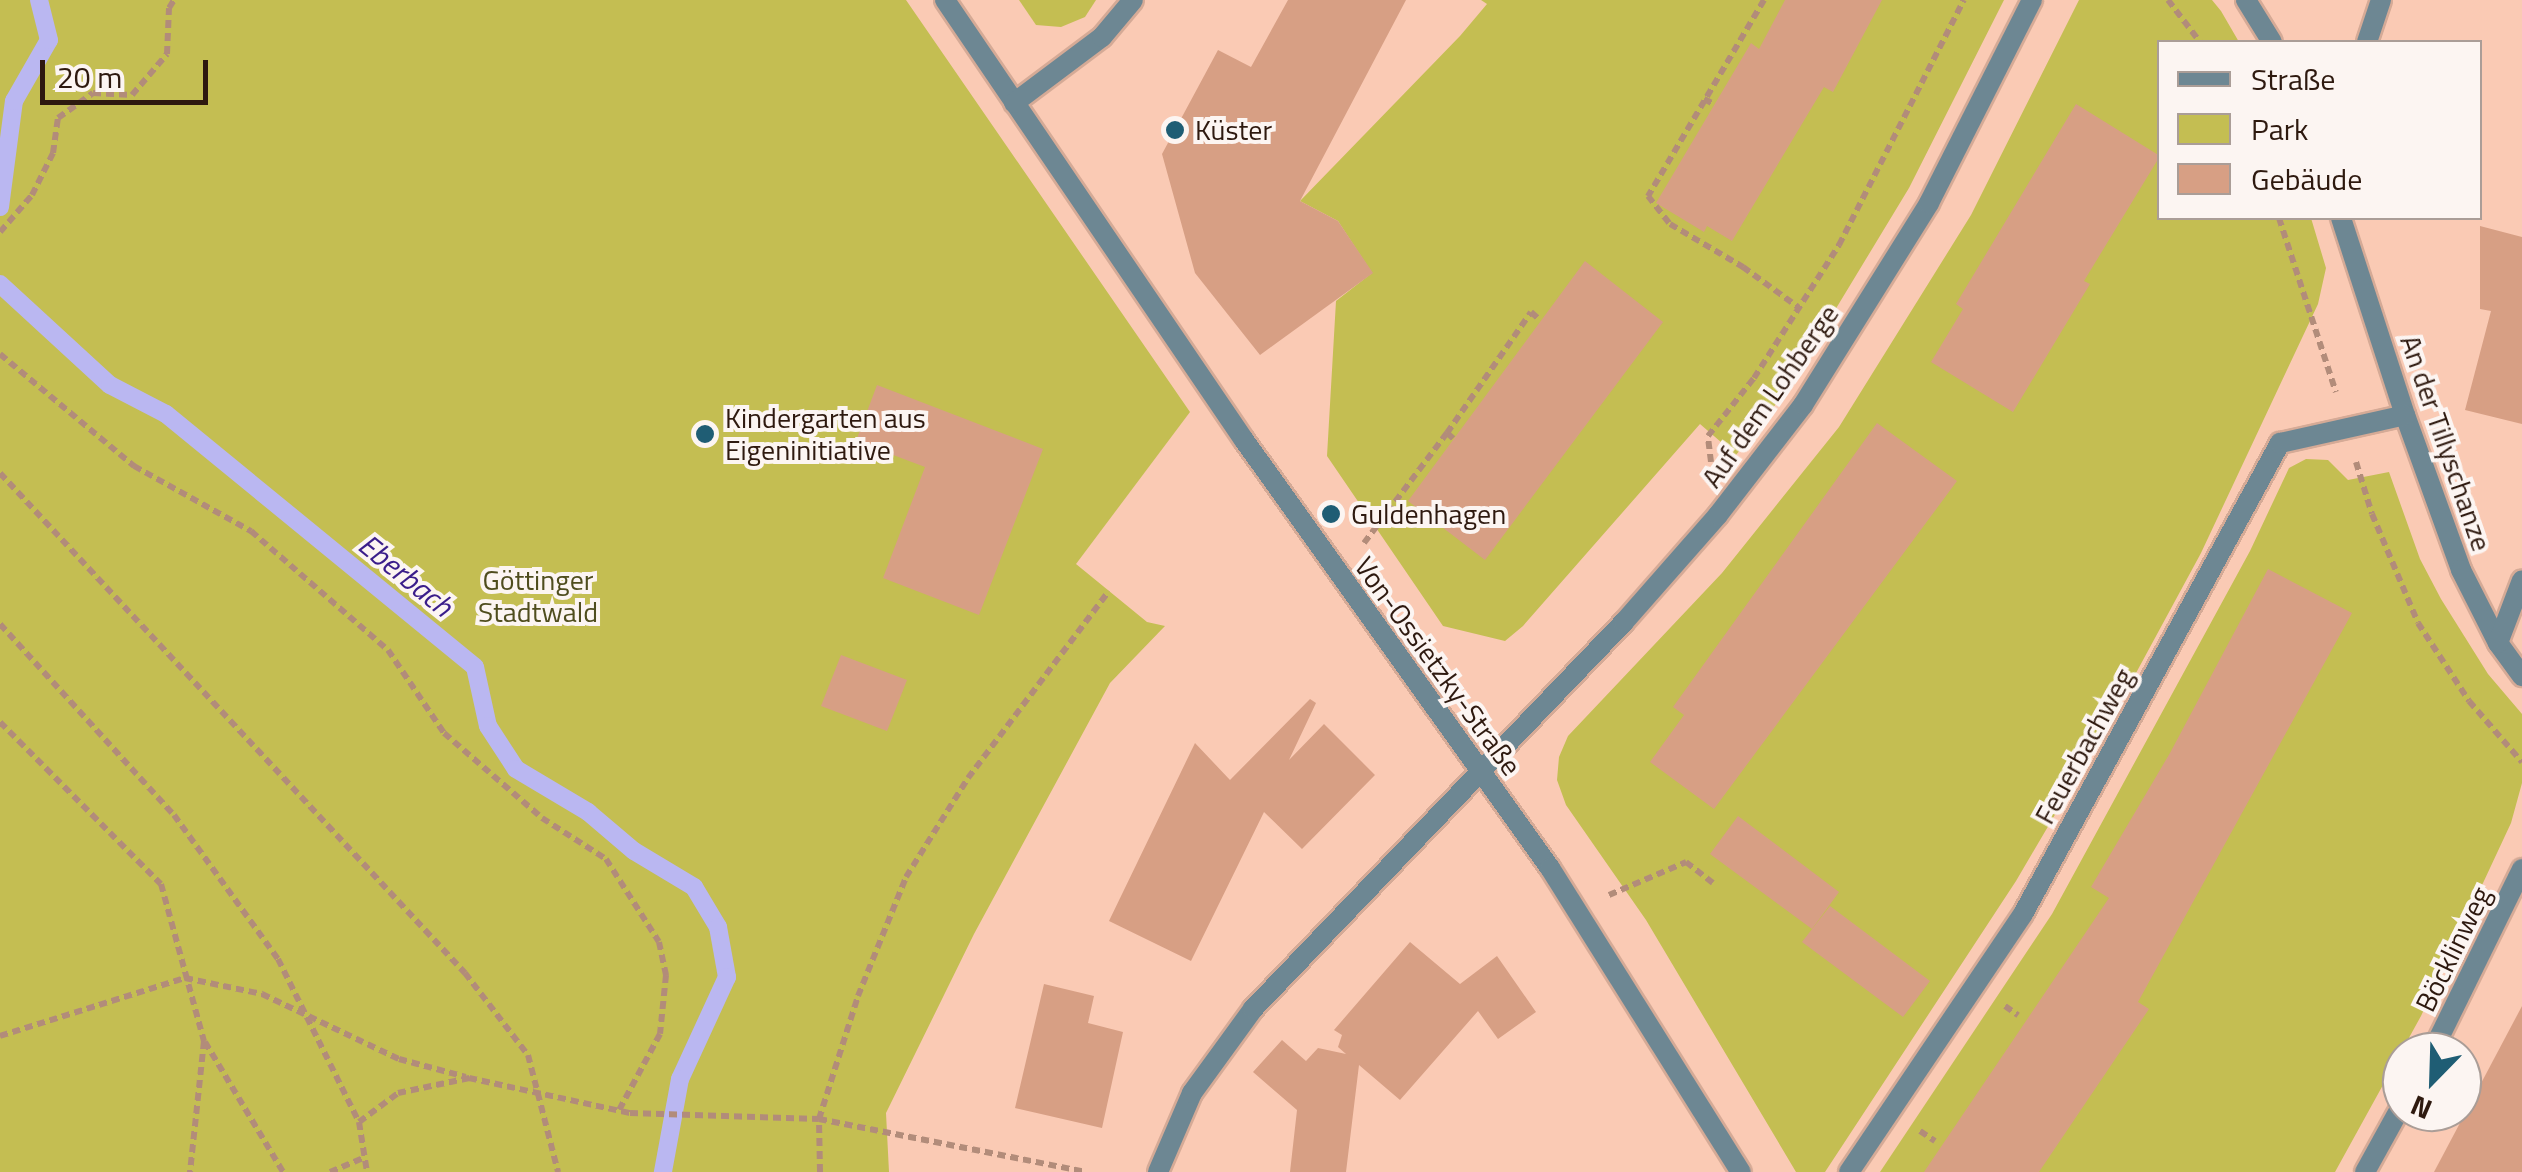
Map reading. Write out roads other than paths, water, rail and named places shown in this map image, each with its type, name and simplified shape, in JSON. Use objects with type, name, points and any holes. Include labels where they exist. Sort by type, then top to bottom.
[{"type":"street","name":"Von-Ossietzky-Straße","points":[[945,0],[1339,576],[1577,909],[1741,1172]]},
{"type":"street","points":[[1014,102],[1102,37],[1133,0]]},
{"type":"street","name":"Auf dem Lohberge","points":[[1482,773],[1718,516],[1804,404],[1929,203],[2032,0]]},
{"type":"street","points":[[2246,0],[2271,40]]},
{"type":"street","points":[[2368,40],[2381,0]]},
{"type":"street","name":"An der Tillyschanze","points":[[2342,220],[2405,415],[2462,570],[2498,643],[2522,676]]},
{"type":"street","name":"Feuerbachweg","points":[[1849,1172],[2023,914],[2280,444],[2405,415]]},
{"type":"street","points":[[2498,643],[2522,580]]},
{"type":"street","points":[[1158,1172],[1192,1093],[1221,1048],[1253,1009],[1482,773]]},
{"type":"street","name":"Böcklinweg","points":[[2442,1032],[2522,868]]},
{"type":"street","points":[[2364,1172],[2387,1132]]},
{"type":"waterway","points":[[0,207],[14,101],[49,40],[39,0]]},
{"type":"waterway","name":"Eberbach","points":[[0,284],[110,385],[166,414],[475,667],[488,726],[516,769],[588,812],[634,851],[694,887],[718,927],[727,977],[680,1079],[663,1172]]},
{"type":"place","name":"Küster","points":[[1175,130]]},
{"type":"place","name":"Kindergarten aus Eigeninitiative","points":[[705,434]]},
{"type":"place","name":"Guldenhagen","points":[[1331,514]]},
{"type":"park label","name":"Göttinger Stadtwald","points":[[538,596]]}]
